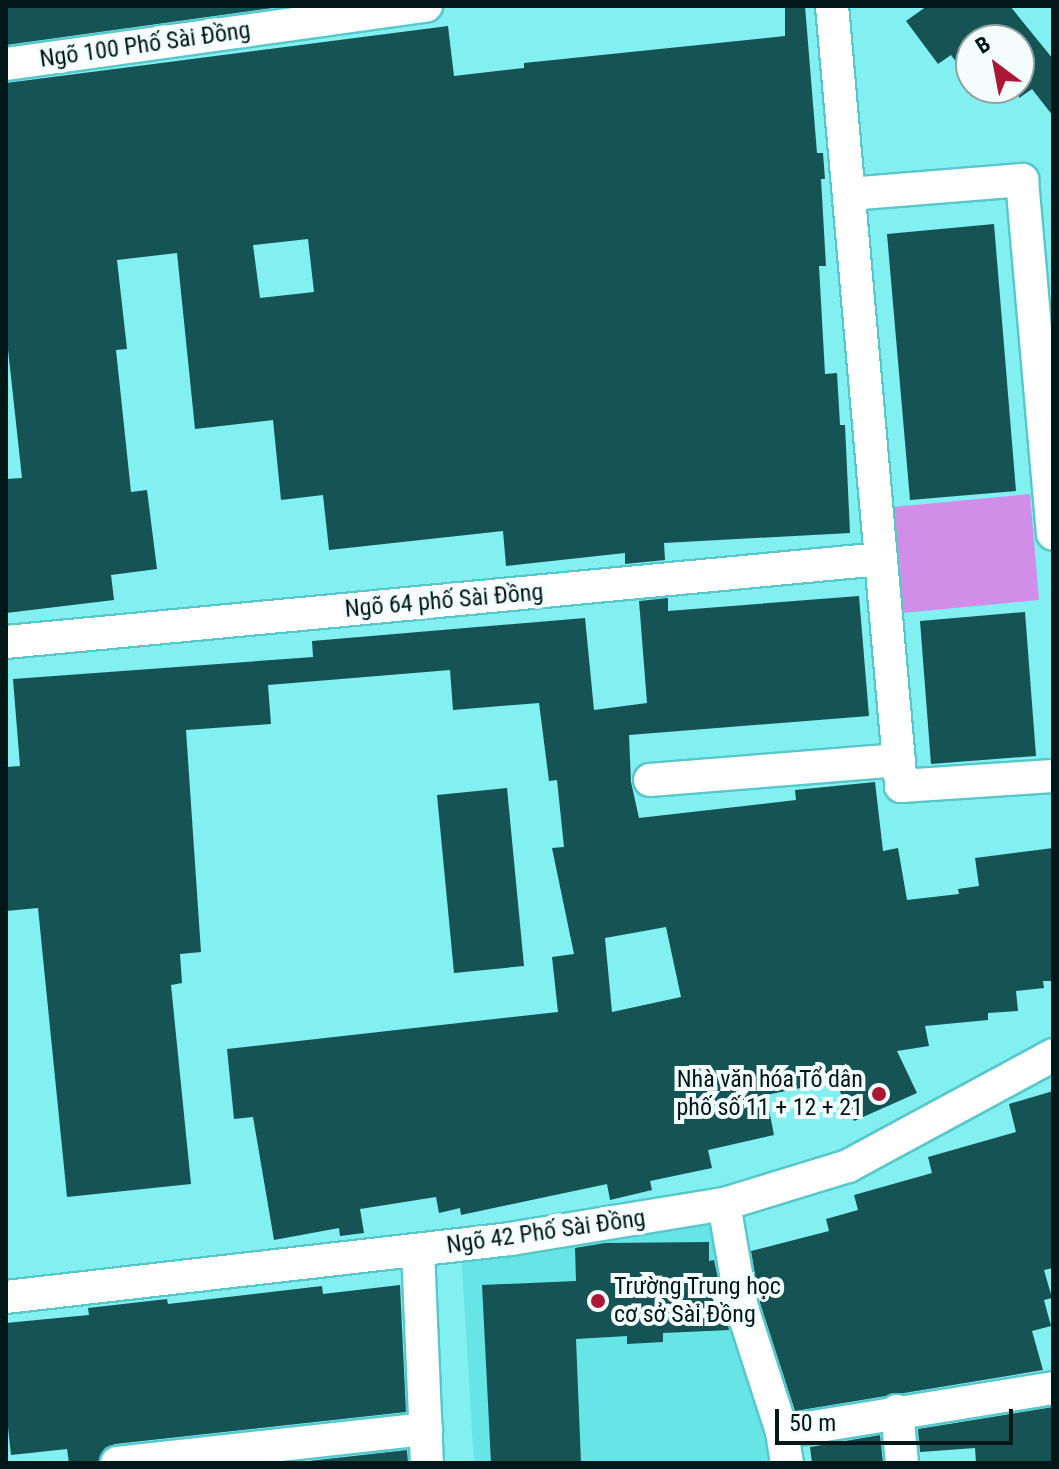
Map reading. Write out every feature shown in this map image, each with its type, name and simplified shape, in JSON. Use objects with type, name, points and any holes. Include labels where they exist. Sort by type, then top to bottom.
[{"type":"street","name":"Ngõ 100 Phố Sài Đồng","points":[[6,64],[426,6]]},
{"type":"street","points":[[832,6],[901,786],[1053,776]]},
{"type":"street","points":[[849,194],[1022,180],[1053,534]]},
{"type":"street","name":"Ngõ 64 phố Sài Đồng","points":[[6,642],[881,559]]},
{"type":"street","points":[[650,780],[899,760]]},
{"type":"street","name":"Ngõ 42 Phố Sài Đồng","points":[[6,1297],[418,1250],[724,1204],[848,1166],[1053,1055]]},
{"type":"street","points":[[724,1204],[754,1353],[785,1447],[897,1411],[1053,1388]]},
{"type":"street","points":[[418,1250],[427,1463]]},
{"type":"street","points":[[897,1411],[902,1463]]},
{"type":"street","points":[[117,1463],[241,1456],[426,1429]]},
{"type":"shaded area","points":[[1030,494],[1039,600],[902,613],[893,507]]},
{"type":"shaded area","name":"Trường Trung học cơ sở Sài Đồng","points":[[718,1220],[741,1351],[774,1463],[474,1463],[461,1250]]},
{"type":"building","points":[[6,6],[287,6],[6,45]]},
{"type":"building","points":[[785,6],[805,6],[817,153],[823,153],[825,179],[821,179],[826,266],[819,266],[825,374],[837,373],[840,425],[845,425],[850,533],[664,543],[665,560],[625,564],[625,553],[506,566],[503,531],[329,550],[323,495],[281,500],[273,420],[195,429],[177,253],[117,260],[127,349],[116,350],[131,492],[147,490],[157,569],[111,575],[114,600],[6,613],[6,479],[22,478],[6,331],[6,83],[448,26],[454,76],[524,68],[524,63],[785,36]],"holes":[[[308,239],[314,292],[260,298],[253,245]]]},
{"type":"building","points":[[927,6],[1010,6],[1025,24],[955,24],[955,60],[951,55],[938,64],[906,21]]},
{"type":"building","points":[[1035,37],[1053,59],[1053,116],[1035,93]]},
{"type":"building","points":[[994,224],[1016,491],[910,500],[887,234]]},
{"type":"building","points":[[859,596],[869,716],[629,735],[631,782],[639,818],[796,800],[795,790],[875,782],[883,851],[898,848],[907,900],[959,894],[958,889],[979,886],[975,858],[1053,848],[1053,981],[1043,981],[1044,988],[1016,991],[1018,1011],[988,1013],[988,1020],[925,1026],[929,1046],[897,1051],[917,1093],[854,1121],[835,1081],[766,1095],[774,1135],[708,1150],[712,1168],[650,1181],[652,1190],[610,1200],[607,1184],[461,1215],[460,1208],[439,1213],[436,1197],[360,1209],[364,1233],[340,1236],[339,1228],[274,1240],[253,1117],[234,1119],[227,1049],[558,1012],[552,957],[574,954],[552,848],[564,847],[557,780],[549,781],[539,703],[453,710],[450,670],[268,685],[271,724],[186,730],[201,952],[180,954],[182,983],[171,985],[191,1184],[67,1197],[38,908],[6,911],[6,767],[20,766],[13,679],[313,657],[312,641],[585,618],[594,710],[647,703],[639,601],[668,598],[668,611]],"holes":[[[666,927],[681,997],[612,1012],[605,938]]]},
{"type":"building","points":[[1025,612],[1036,756],[931,764],[920,621]]},
{"type":"building","points":[[507,788],[524,966],[454,973],[437,795]]},
{"type":"building","points":[[1053,1091],[1053,1268],[1044,1270],[1052,1298],[1044,1300],[1051,1326],[1032,1331],[1043,1370],[795,1411],[760,1303],[751,1251],[829,1231],[826,1219],[858,1210],[854,1195],[932,1173],[928,1157],[1016,1132],[1009,1104]]},
{"type":"building","points":[[709,1242],[709,1261],[714,1260],[729,1330],[663,1333],[663,1342],[627,1344],[627,1336],[576,1339],[581,1463],[491,1463],[482,1285],[576,1281],[575,1248],[605,1243]]},
{"type":"building","points":[[400,1285],[406,1412],[115,1444],[105,1448],[98,1463],[69,1463],[67,1449],[11,1455],[6,1409],[6,1323],[89,1315],[88,1308],[167,1299],[168,1304],[322,1286],[323,1294]]},
{"type":"building","points":[[1053,1407],[1053,1463],[976,1463],[975,1448],[920,1452],[918,1429]]},
{"type":"building","points":[[880,1435],[883,1463],[812,1463],[810,1447]]},
{"type":"building","points":[[407,1450],[408,1463],[291,1463]]},
{"type":"place","name":"Nhà văn hóa Tổ dân phố số 11 + 12 + 21","points":[[879,1094]]},
{"type":"place","name":"Trường Trung học cơ sở Sài Đồng","points":[[598,1301]]}]
